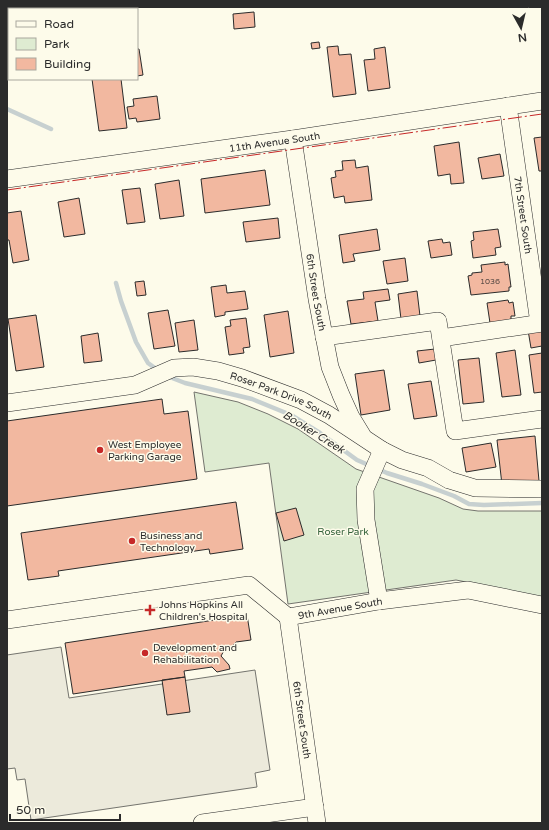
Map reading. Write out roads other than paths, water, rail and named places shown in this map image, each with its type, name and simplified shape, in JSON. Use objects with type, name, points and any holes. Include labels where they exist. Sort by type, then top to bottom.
[{"type":"street","name":"11th Avenue South","points":[[7,179],[293,139],[542,101]]},
{"type":"street","name":"7th Street South","points":[[508,106],[541,323]]},
{"type":"street","name":"6th Street South","points":[[293,139],[317,299],[330,367],[340,395],[364,438]]},
{"type":"street","points":[[324,337],[438,321],[455,431],[542,419]]},
{"type":"street","points":[[440,338],[541,323]]},
{"type":"street","name":"Roser Park Drive South","points":[[7,403],[135,385],[174,368],[193,367],[218,371],[267,386],[301,400],[329,415],[364,438],[380,456],[402,460],[428,468],[449,480],[475,488],[542,489]]},
{"type":"street","points":[[379,601],[366,520],[365,489],[380,456]]},
{"type":"street","name":"9th Avenue South","points":[[7,620],[249,585],[288,618],[379,601],[468,590],[542,605]]},
{"type":"street","name":"6th Street South","points":[[288,618],[316,815]]},
{"type":"street","points":[[202,823],[316,815]]},
{"type":"waterway","name":"Booker Creek","points":[[7,109],[51,129]]},
{"type":"waterway","name":"Booker Creek","points":[[116,283],[136,342],[148,363],[159,371]]},
{"type":"waterway","name":"Booker Creek","points":[[167,376],[185,383],[252,399],[291,415],[320,433],[357,460],[387,473],[454,496],[469,504],[484,505],[542,503]]},
{"type":"place","name":"West Employee Parking Garage","points":[[100,450]]},
{"type":"place","name":"Business and Technology","points":[[132,541]]},
{"type":"place","name":"Johns Hopkins All Children's Hospital","points":[[150,610]]},
{"type":"place","name":"Development and Rehabilitation","points":[[145,653]]},
{"type":"park label","name":"Roser Park","points":[[343,531]]}]
